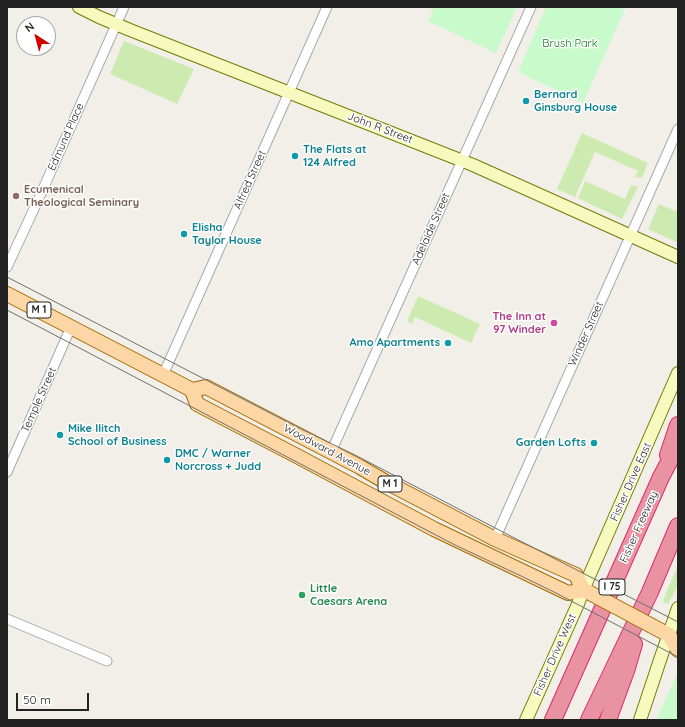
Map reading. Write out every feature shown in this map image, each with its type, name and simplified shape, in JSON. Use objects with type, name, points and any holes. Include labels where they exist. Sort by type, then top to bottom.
[{"type":"highway","name":"I 75","points":[[661,477],[678,425]]},
{"type":"highway","name":"Fisher Freeway","points":[[553,720],[661,477],[678,445]]},
{"type":"highway","points":[[590,720],[650,592],[678,526]]},
{"type":"highway","points":[[608,720],[626,671],[650,592]]},
{"type":"main road","name":"Woodward Avenue","points":[[7,294],[192,390],[206,387],[494,539],[576,575],[586,592],[568,593],[434,529],[198,404],[192,390]]},
{"type":"main road","points":[[586,592],[652,626],[673,634],[678,650]]},
{"type":"street","name":"John R Street","points":[[79,7],[116,24],[462,161],[678,257]]},
{"type":"street","name":"Edmund Place","points":[[7,267],[124,7]]},
{"type":"street","name":"Alfred Street","points":[[163,375],[327,7]]},
{"type":"street","name":"Adelaide Street","points":[[331,452],[531,7]]},
{"type":"street","name":"Winder Street","points":[[494,539],[678,129]]},
{"type":"street","name":"Temple Street","points":[[7,472],[71,327]]},
{"type":"street","name":"Fisher Drive East","points":[[586,592],[678,373]]},
{"type":"street","name":"Fisher Drive West","points":[[526,720],[578,604],[586,592]]},
{"type":"street","points":[[640,720],[673,634],[678,608]]},
{"type":"street","points":[[7,619],[107,661]]},
{"type":"green space","points":[[434,7],[517,7],[496,53],[428,21]]},
{"type":"green space","name":"Brush Park","points":[[546,7],[626,7],[583,103],[518,72]]},
{"type":"green space","points":[[124,41],[194,69],[177,104],[110,74]]},
{"type":"green space","points":[[582,133],[648,163],[642,178],[635,177],[638,171],[595,152],[575,197],[557,189]]},
{"type":"green space","points":[[585,181],[625,199],[631,185],[638,187],[622,219],[578,198]]},
{"type":"green space","points":[[659,204],[678,212],[678,243],[648,229]]},
{"type":"green space","points":[[418,296],[480,324],[471,343],[415,317],[412,324],[407,321]]},
{"type":"green space","points":[[678,566],[678,585],[668,604],[663,602]]},
{"type":"green space","points":[[678,672],[678,720],[656,720]]},
{"type":"tram line","points":[[7,277],[678,622]]},
{"type":"tram line","points":[[7,310],[455,545],[554,592],[678,657]]},
{"type":"place","name":"Bernard Ginsburg House","points":[[526,101]]},
{"type":"place","name":"The Flats at 124 Alfred","points":[[295,156]]},
{"type":"place","name":"Ecumenical Theological Seminary","points":[[16,196]]},
{"type":"place","name":"Elisha Taylor House","points":[[184,234]]},
{"type":"place","name":"The Inn at 97 Winder","points":[[554,323]]},
{"type":"place","name":"Amo Apartments","points":[[448,343]]},
{"type":"place","name":"Mike Ilitch School of Business","points":[[60,435]]},
{"type":"place","name":"Garden Lofts","points":[[594,443]]},
{"type":"place","name":"DMC / Warner Norcross + Judd","points":[[167,460]]},
{"type":"place","name":"Little Caesars Arena","points":[[302,595]]}]
